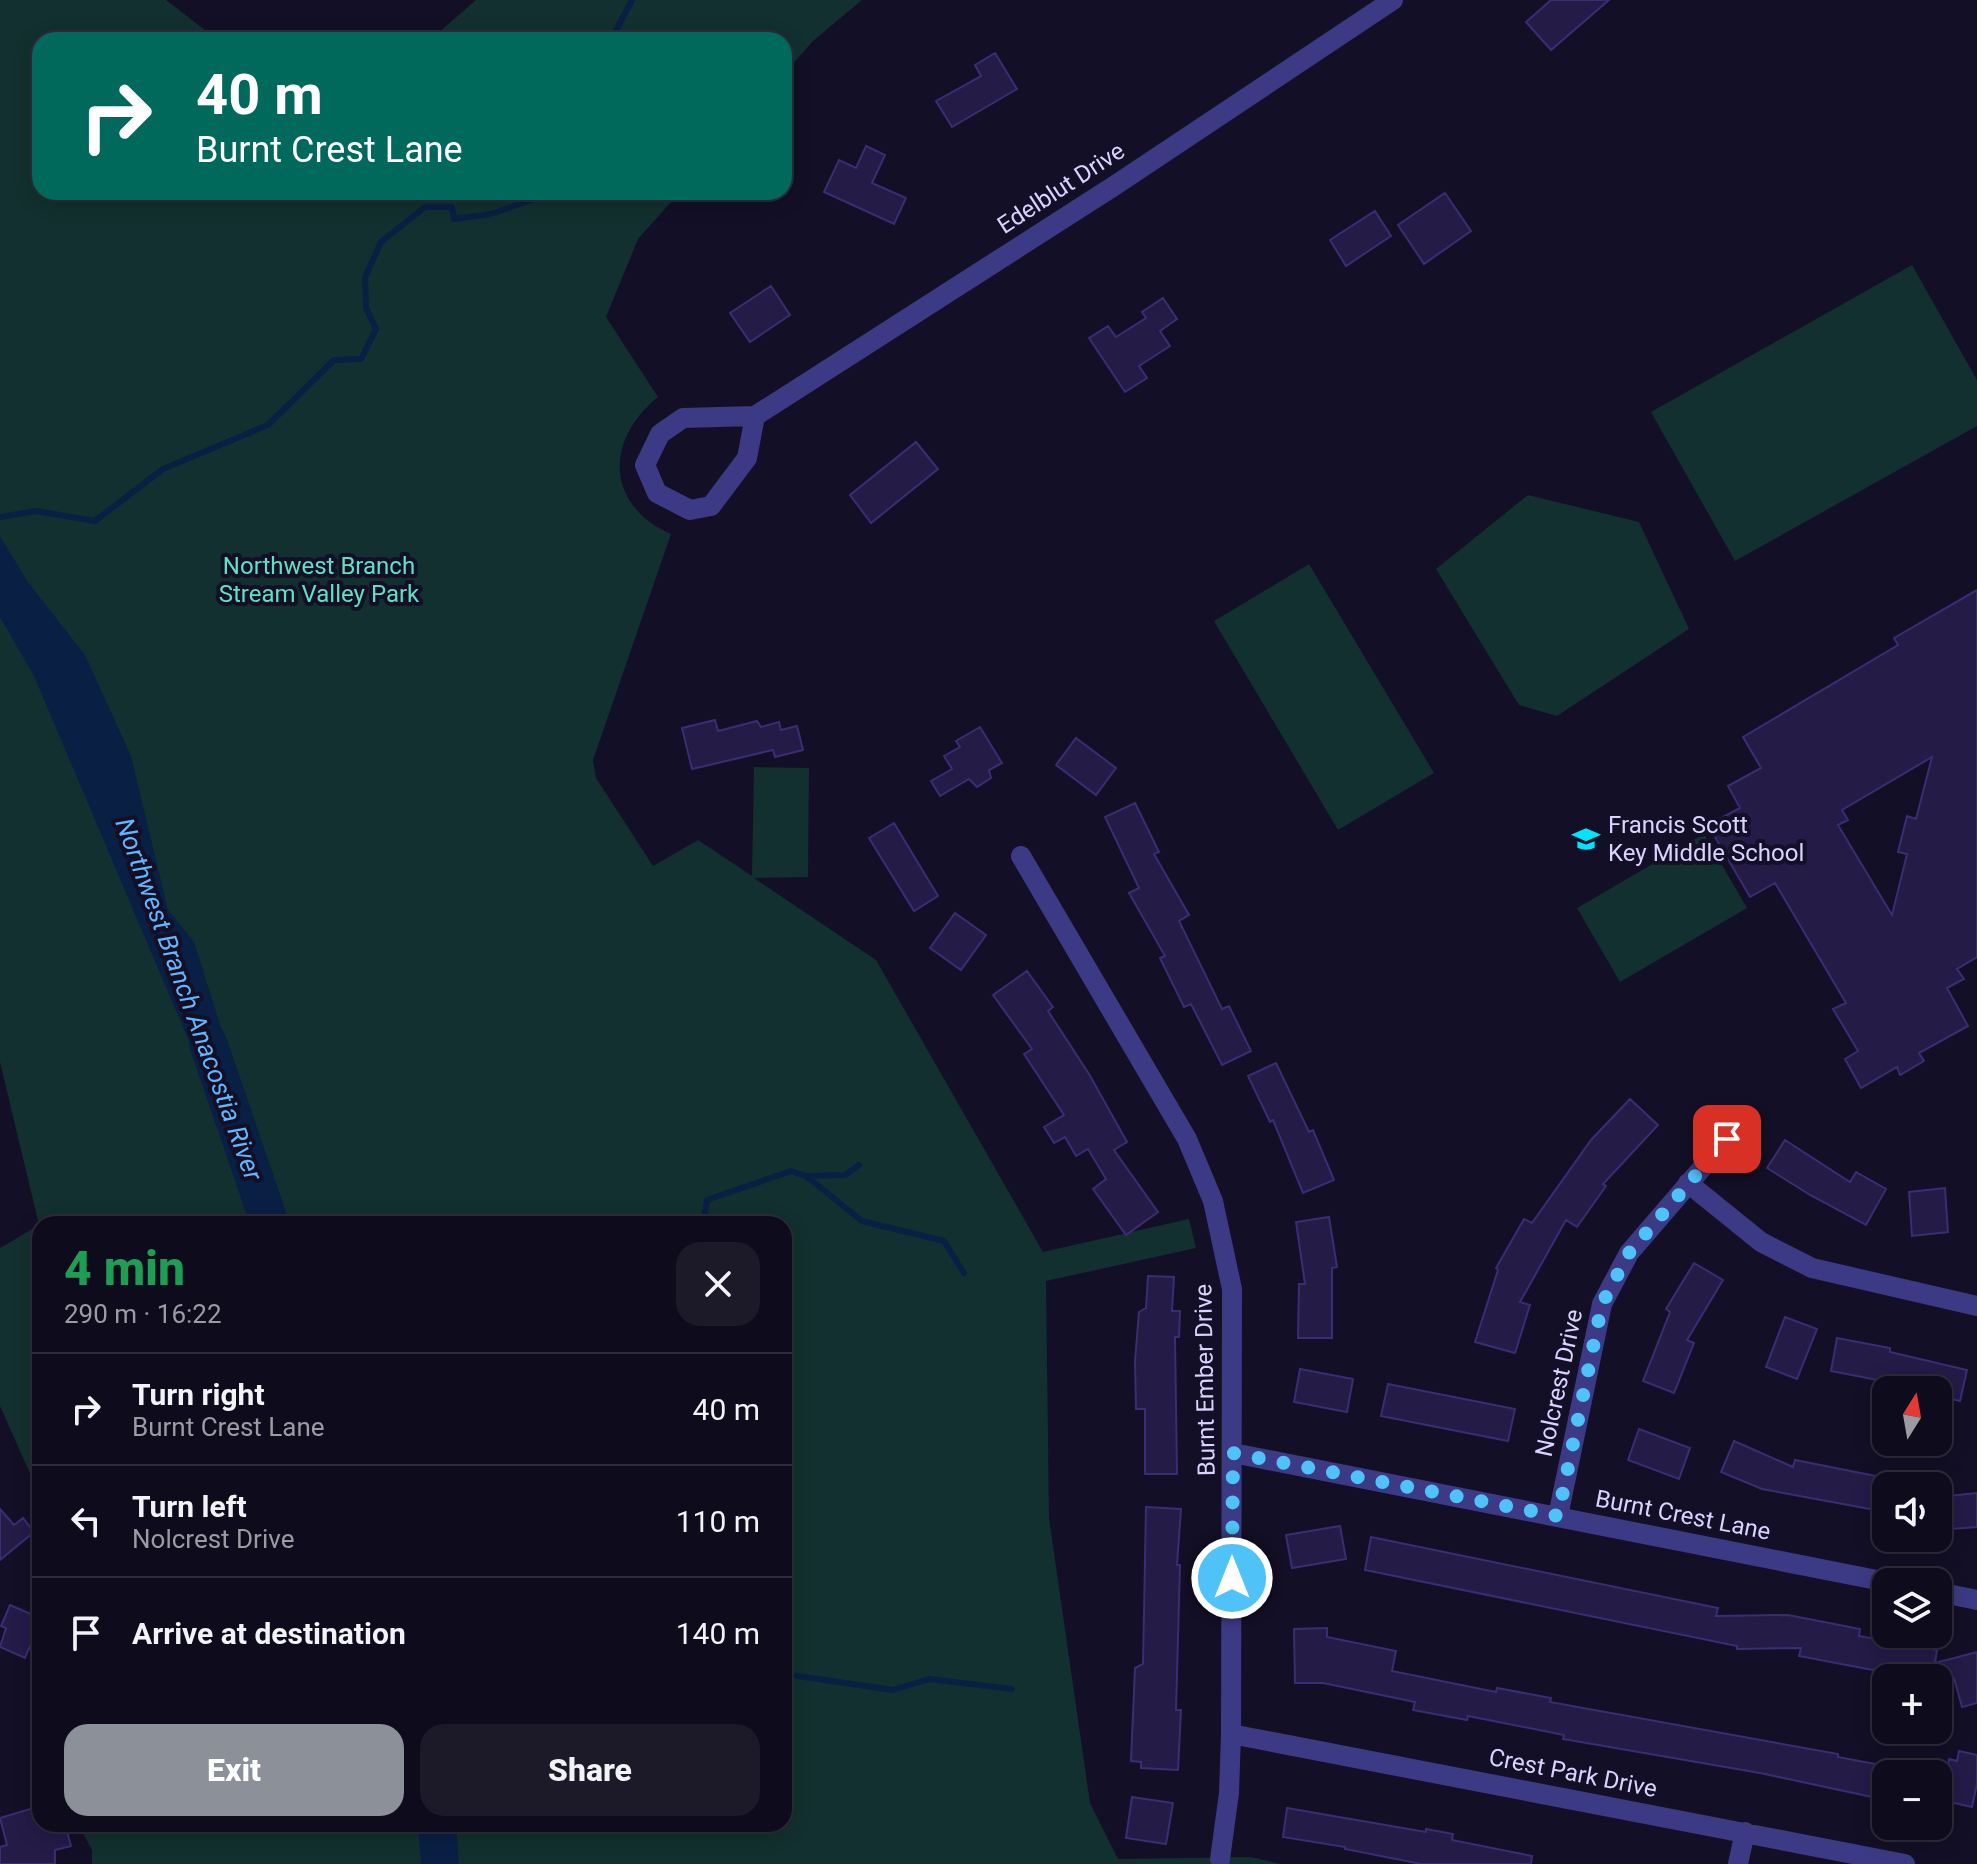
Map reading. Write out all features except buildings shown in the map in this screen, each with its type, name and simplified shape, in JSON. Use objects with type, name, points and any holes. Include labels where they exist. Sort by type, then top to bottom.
[{"type":"street","name":"Edelblut Drive","points":[[755,416],[1114,186],[1393,0]]},
{"type":"street","points":[[755,416],[747,458],[711,506],[690,510],[657,493],[645,465],[660,434],[683,418],[755,416]]},
{"type":"street","name":"Burnt Ember Drive","points":[[1021,856],[1187,1139],[1213,1201],[1232,1289],[1231,1734],[1229,1793],[1220,1859]]},
{"type":"street","name":"Nolcrest Drive","points":[[1558,1516],[1602,1304],[1629,1253],[1746,1117]]},
{"type":"street","points":[[1688,1183],[1761,1242],[1812,1268],[1977,1306]]},
{"type":"street","name":"Burnt Crest Lane","points":[[1233,1453],[1872,1579]]},
{"type":"street","points":[[1952,1595],[1977,1600]]},
{"type":"street","name":"Crest Park Drive","points":[[1231,1734],[1905,1864]]},
{"type":"street","points":[[1738,1864],[1745,1832]]},
{"type":"green space","name":"Northwest Branch Stream Valley Park","points":[[0,0],[166,0],[208,32],[32,32],[32,200],[673,200],[638,239],[606,317],[658,397],[628,432],[621,452],[620,471],[624,489],[649,522],[671,534],[593,760],[596,778],[653,866],[698,840],[752,876],[754,767],[809,768],[808,877],[754,878],[876,960],[1043,1252],[1189,1219],[1196,1248],[1046,1281],[1049,1518],[1090,1803],[1118,1859],[1251,1857],[1280,1864],[92,1864],[92,1850],[82,1832],[792,1832],[792,1216],[37,1216],[0,1062]]},
{"type":"green space","points":[[476,0],[862,0],[813,41],[792,65],[792,32],[439,32]]},
{"type":"green space","points":[[1912,265],[1977,380],[1977,426],[1735,561],[1651,412]]},
{"type":"green space","points":[[1528,495],[1639,522],[1689,629],[1557,716],[1519,705],[1436,569]]},
{"type":"green space","points":[[1309,564],[1434,773],[1338,830],[1214,621]]},
{"type":"green space","points":[[1704,834],[1747,908],[1620,982],[1577,908]]},
{"type":"green space","name":"Northwest Branch Stream Valley Park","points":[[32,1229],[32,1478],[0,1406],[0,1248]]},
{"type":"water","points":[[0,536],[28,582],[85,655],[131,756],[168,910],[194,942],[250,1119],[199,1065],[34,676],[0,617]]},
{"type":"waterway","points":[[615,32],[632,0]]},
{"type":"waterway","points":[[0,517],[36,511],[95,521],[163,469],[268,425],[334,360],[361,359],[376,329],[366,308],[365,277],[381,242],[425,207],[452,207],[454,219],[491,214],[531,200]]},
{"type":"waterway","name":"Northwest Branch Anacostia River","points":[[208,1043],[267,1216]]},
{"type":"waterway","points":[[806,1176],[845,1175],[859,1165]]},
{"type":"waterway","points":[[704,1216],[707,1200],[791,1171],[806,1176],[862,1221],[944,1241],[964,1273]]},
{"type":"waterway","points":[[792,1675],[893,1690],[929,1679],[1012,1689]]},
{"type":"waterway","name":"Northwest Branch Anacostia River","points":[[438,1832],[440,1864]]},
{"type":"place","name":"Francis Scott Key Middle School","points":[[1586,839]]},
{"type":"route","points":[[1232,1578],[1233,1453],[1558,1516],[1602,1304],[1629,1253],[1727,1139]]}]
